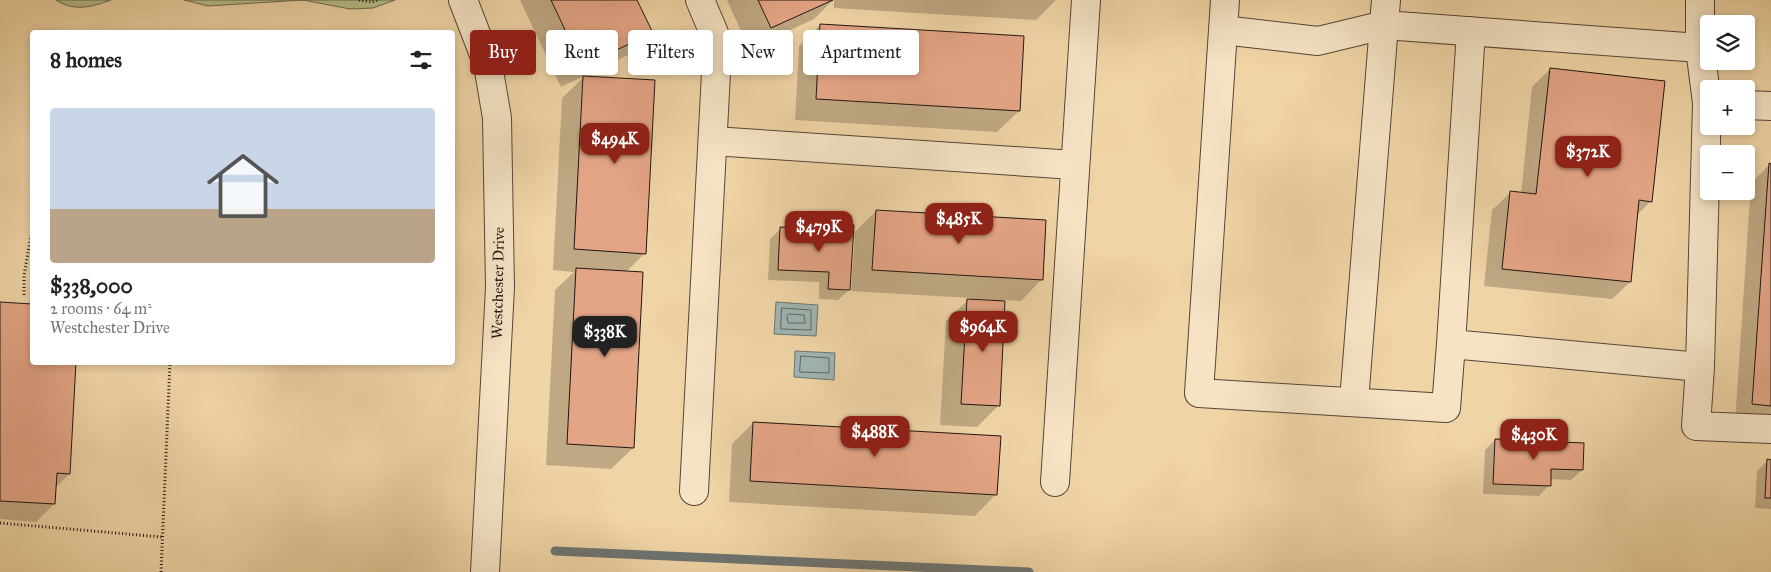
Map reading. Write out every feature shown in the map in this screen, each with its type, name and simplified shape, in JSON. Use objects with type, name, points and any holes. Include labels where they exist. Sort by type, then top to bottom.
[{"type":"street","name":"Westchester Drive","points":[[463,0],[488,65],[497,118],[500,287],[485,572]]},
{"type":"street","points":[[694,491],[716,73],[714,33],[700,0]]},
{"type":"street","points":[[1055,482],[1086,0]]},
{"type":"street","points":[[1226,0],[1199,392],[1446,408],[1471,32]]},
{"type":"street","points":[[1700,0],[1700,15]]},
{"type":"street","points":[[1224,30],[1318,41],[1385,13],[1471,32],[1700,48]]},
{"type":"street","points":[[1354,402],[1385,13]]},
{"type":"street","points":[[1755,105],[1771,106]]},
{"type":"street","points":[[1707,135],[1700,367],[1696,426],[1771,429]]},
{"type":"street","points":[[713,141],[1074,165]]},
{"type":"street","points":[[1451,344],[1700,367]]},
{"type":"path","points":[[359,0],[372,2],[378,0]]},
{"type":"path","points":[[24,295],[24,275],[30,242]]},
{"type":"path","points":[[161,572],[170,365]]},
{"type":"path","points":[[0,522],[162,536]]},
{"type":"green space","points":[[56,0],[111,0],[97,5],[76,7]]},
{"type":"green space","points":[[184,0],[303,0],[208,6]]},
{"type":"green space","points":[[303,0],[395,0],[373,8],[350,9]]},
{"type":"water","points":[[776,302],[818,305],[816,336],[774,334]]},
{"type":"water","points":[[795,351],[835,353],[834,380],[794,377]]},
{"type":"building","points":[[551,0],[637,0],[652,30],[628,30],[628,45],[618,49],[618,30],[565,30]]},
{"type":"building","points":[[758,0],[833,0],[771,28]]},
{"type":"building","points":[[820,24],[1024,36],[1020,111],[816,99],[817,75],[919,75],[919,30],[820,30]]},
{"type":"building","points":[[1550,68],[1665,81],[1652,202],[1639,200],[1631,282],[1502,269],[1510,191],[1536,194]]},
{"type":"building","points":[[583,76],[655,80],[646,254],[574,249]]},
{"type":"building","points":[[1769,163],[1771,164],[1771,406],[1752,404]]},
{"type":"building","points":[[876,210],[1046,220],[1043,280],[872,270]]},
{"type":"building","points":[[834,224],[854,225],[850,290],[828,289],[829,272],[778,270],[780,227],[834,230]]},
{"type":"building","points":[[576,268],[643,272],[634,448],[567,444]]},
{"type":"building","points":[[967,299],[1005,301],[1000,406],[961,404]]},
{"type":"building","points":[[0,302],[30,304],[30,365],[76,365],[70,474],[57,473],[55,504],[0,501]]},
{"type":"building","points":[[753,422],[1001,436],[997,495],[750,481]]},
{"type":"building","points":[[1495,439],[1584,443],[1583,470],[1551,469],[1551,486],[1493,484]]},
{"type":"building","points":[[1767,459],[1771,460],[1771,498],[1765,498]]},
{"type":"waterway","points":[[555,551],[1029,572]]}]
